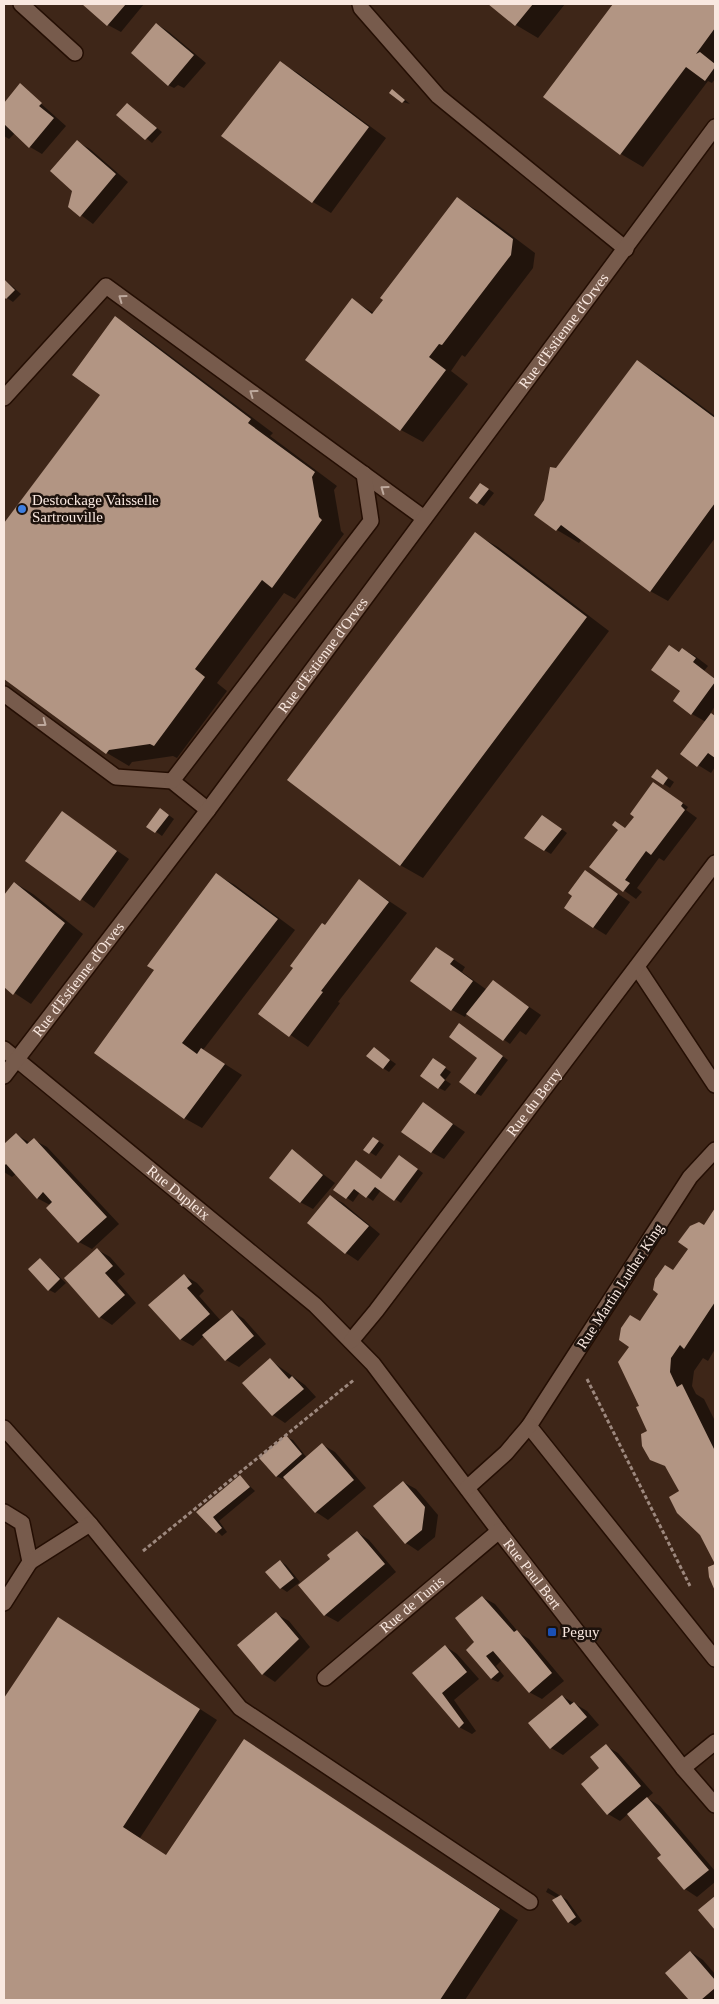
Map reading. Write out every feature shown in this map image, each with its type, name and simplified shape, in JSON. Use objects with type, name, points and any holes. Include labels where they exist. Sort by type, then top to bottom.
[{"type":"street","points":[[21,4],[75,53]]},
{"type":"street","points":[[360,4],[361,8],[438,96],[626,249]]},
{"type":"street","name":"Rue d'Estienne d'Orves","points":[[4,1076],[208,810],[715,127]]},
{"type":"street","points":[[4,398],[106,286],[424,518]]},
{"type":"street","points":[[172,781],[371,521],[364,474]]},
{"type":"street","points":[[4,694],[116,777],[172,781],[208,810]]},
{"type":"street","name":"Rue du Berry","points":[[351,1341],[376,1311],[715,862]]},
{"type":"street","points":[[637,967],[715,1085]]},
{"type":"street","name":"Rue Dupleix","points":[[4,1049],[315,1305],[351,1341]]},
{"type":"street","name":"Rue Martin Luther King","points":[[467,1488],[506,1453],[529,1426],[690,1177],[715,1150]]},
{"type":"street","name":"Rue Paul Bert","points":[[351,1341],[373,1364],[499,1531],[715,1805]]},
{"type":"street","points":[[529,1426],[715,1658]]},
{"type":"street","points":[[4,1428],[90,1524],[240,1708],[530,1902]]},
{"type":"street","points":[[4,1512],[22,1523],[30,1562]]},
{"type":"street","points":[[4,1602],[30,1562],[90,1524]]},
{"type":"street","name":"Rue de Tunis","points":[[325,1678],[499,1531]]},
{"type":"street","points":[[684,1768],[715,1742]]},
{"type":"path","points":[[576,1354],[692,1591]]},
{"type":"path","points":[[124,1566],[373,1364]]},
{"type":"building","points":[[82,4],[126,4],[107,26]]},
{"type":"building","points":[[488,4],[533,4],[515,26]]},
{"type":"building","points":[[613,4],[715,4],[715,28],[696,54],[700,52],[715,64],[715,67],[705,81],[686,67],[620,155],[543,97]]},
{"type":"building","points":[[156,23],[194,55],[168,86],[131,53]]},
{"type":"building","points":[[280,61],[369,127],[312,203],[221,136]]},
{"type":"building","points":[[20,83],[42,103],[39,106],[54,118],[29,148],[4,124],[4,103]]},
{"type":"building","points":[[392,89],[405,100],[402,103],[389,93]]},
{"type":"building","points":[[127,103],[157,128],[145,140],[116,115]]},
{"type":"building","points":[[77,140],[116,174],[80,217],[68,207],[72,191],[50,171]]},
{"type":"building","points":[[457,197],[513,239],[511,255],[442,345],[439,344],[429,357],[446,370],[400,431],[305,360],[352,298],[372,314],[383,300],[380,298]]},
{"type":"building","points":[[4,279],[15,290],[6,299],[4,297]]},
{"type":"building","points":[[115,316],[251,419],[248,423],[315,472],[312,477],[319,517],[322,520],[272,588],[262,580],[195,669],[205,677],[154,746],[150,744],[109,750],[106,754],[4,679],[4,523],[100,395],[72,375]]},
{"type":"building","points":[[637,360],[715,418],[715,503],[650,592],[561,525],[556,531],[534,515],[544,500],[550,467],[556,468]]},
{"type":"building","points":[[480,483],[489,489],[477,504],[469,498]]},
{"type":"building","points":[[475,532],[587,617],[400,866],[287,780]]},
{"type":"building","points":[[669,645],[679,652],[682,648],[696,658],[693,662],[715,679],[715,682],[691,715],[673,701],[680,691],[651,670]]},
{"type":"building","points":[[711,713],[715,716],[715,758],[708,753],[697,767],[680,754]]},
{"type":"building","points":[[657,769],[668,778],[663,785],[651,777]]},
{"type":"building","points":[[653,782],[683,803],[681,806],[685,810],[651,855],[646,851],[625,880],[630,883],[623,892],[589,867],[618,830],[612,825],[615,821],[625,828],[634,817],[630,814]]},
{"type":"building","points":[[160,808],[169,815],[155,833],[146,827]]},
{"type":"building","points":[[62,811],[117,851],[80,901],[25,861]]},
{"type":"building","points":[[542,815],[562,829],[544,851],[524,838]]},
{"type":"building","points":[[585,870],[618,894],[593,928],[564,908],[572,896],[568,893]]},
{"type":"building","points":[[216,873],[278,919],[182,1043],[197,1054],[201,1048],[225,1064],[184,1119],[94,1053],[154,970],[147,966]]},
{"type":"building","points":[[359,879],[389,902],[321,991],[323,992],[289,1037],[258,1014],[293,968],[290,966],[322,923],[325,925]]},
{"type":"building","points":[[14,882],[65,923],[13,995],[4,987],[4,895]]},
{"type":"building","points":[[436,947],[454,959],[450,964],[473,981],[451,1011],[410,981]]},
{"type":"building","points":[[493,980],[529,1007],[503,1041],[466,1014]]},
{"type":"building","points":[[459,1023],[503,1056],[475,1094],[459,1082],[477,1058],[449,1037]]},
{"type":"building","points":[[374,1047],[390,1060],[383,1069],[366,1056]]},
{"type":"building","points":[[433,1058],[446,1067],[440,1075],[445,1080],[438,1089],[420,1076]]},
{"type":"building","points":[[423,1102],[453,1124],[431,1153],[401,1132]]},
{"type":"building","points":[[16,1133],[27,1144],[34,1138],[107,1217],[78,1243],[46,1208],[52,1202],[43,1192],[37,1199],[6,1164],[4,1166],[4,1144]]},
{"type":"building","points":[[373,1137],[379,1141],[369,1154],[363,1150]]},
{"type":"building","points":[[292,1149],[323,1175],[300,1203],[269,1178]]},
{"type":"building","points":[[399,1155],[418,1169],[394,1201],[375,1187],[366,1198],[354,1189],[346,1199],[333,1190],[356,1160],[381,1179]]},
{"type":"building","points":[[330,1195],[369,1226],[345,1254],[307,1223]]},
{"type":"building","points":[[715,1208],[715,1302],[684,1349],[680,1345],[671,1358],[670,1372],[677,1387],[682,1384],[715,1451],[715,1564],[700,1535],[677,1513],[669,1497],[679,1491],[665,1466],[650,1460],[642,1446],[641,1434],[647,1431],[636,1407],[639,1406],[618,1362],[629,1347],[619,1340],[621,1328],[630,1315],[640,1321],[658,1294],[653,1290],[655,1279],[665,1265],[673,1270],[688,1249],[678,1242],[690,1226],[699,1222],[704,1225]]},
{"type":"building","points":[[97,1248],[113,1266],[105,1273],[125,1295],[99,1318],[64,1278]]},
{"type":"building","points":[[40,1258],[60,1279],[48,1291],[28,1269]]},
{"type":"building","points":[[184,1274],[192,1284],[187,1288],[210,1314],[180,1340],[148,1305]]},
{"type":"building","points":[[232,1310],[254,1336],[225,1361],[202,1335]]},
{"type":"building","points":[[270,1358],[289,1379],[292,1376],[304,1389],[272,1416],[242,1383]]},
{"type":"building","points":[[286,1435],[302,1454],[276,1477],[259,1458]]},
{"type":"building","points":[[322,1443],[354,1480],[315,1513],[283,1477]]},
{"type":"building","points":[[240,1475],[250,1487],[213,1517],[222,1528],[216,1533],[196,1512]]},
{"type":"building","points":[[403,1481],[425,1507],[422,1530],[405,1544],[373,1506]]},
{"type":"building","points":[[357,1531],[385,1564],[324,1616],[298,1585],[330,1559],[327,1555]]},
{"type":"building","points":[[280,1560],[294,1578],[280,1589],[265,1572]]},
{"type":"building","points":[[715,1564],[715,1591],[709,1577],[708,1567]]},
{"type":"building","points":[[482,1596],[514,1632],[517,1630],[552,1673],[529,1693],[493,1651],[486,1656],[499,1672],[491,1679],[466,1650],[474,1642],[455,1618]]},
{"type":"building","points":[[276,1612],[299,1639],[262,1675],[237,1645]]},
{"type":"building","points":[[58,1617],[200,1709],[123,1827],[166,1855],[244,1739],[500,1909],[440,2000],[4,2000],[4,1698]]},
{"type":"building","points":[[445,1645],[467,1672],[442,1693],[464,1723],[459,1728],[412,1673]]},
{"type":"building","points":[[562,1695],[570,1705],[574,1702],[587,1717],[550,1749],[528,1723]]},
{"type":"building","points":[[606,1744],[641,1786],[607,1815],[581,1784],[599,1768],[590,1757]]},
{"type":"building","points":[[647,1797],[709,1870],[684,1890],[657,1858],[661,1855],[627,1814]]},
{"type":"building","points":[[561,1895],[576,1917],[568,1923],[552,1900]]},
{"type":"building","points":[[715,1896],[715,1930],[698,1910]]},
{"type":"building","points":[[690,1951],[715,1980],[715,1988],[701,2000],[689,2000],[665,1973]]},
{"type":"place","name":"Destockage Vaisselle Sartrouville","points":[[22,509]]},
{"type":"place","name":"Peguy","points":[[552,1632]]}]
